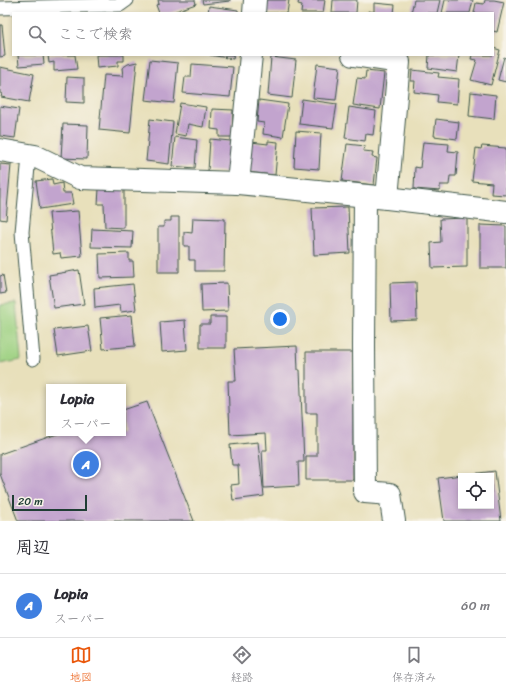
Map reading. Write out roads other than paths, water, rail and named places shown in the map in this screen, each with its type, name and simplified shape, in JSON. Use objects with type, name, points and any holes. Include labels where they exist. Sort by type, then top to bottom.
[{"type":"street","points":[[254,12],[255,0]]},
{"type":"street","points":[[238,183],[250,56]]},
{"type":"street","points":[[360,56],[399,62],[387,198]]},
{"type":"street","points":[[0,150],[34,156],[80,178],[238,183],[506,212]]},
{"type":"street","points":[[365,196],[365,492],[390,494],[394,521]]},
{"type":"lane","points":[[0,8],[120,5],[127,0]]},
{"type":"lane","points":[[29,156],[22,232],[33,359]]},
{"type":"place","name":"Lopia","points":[[86,464]]}]
